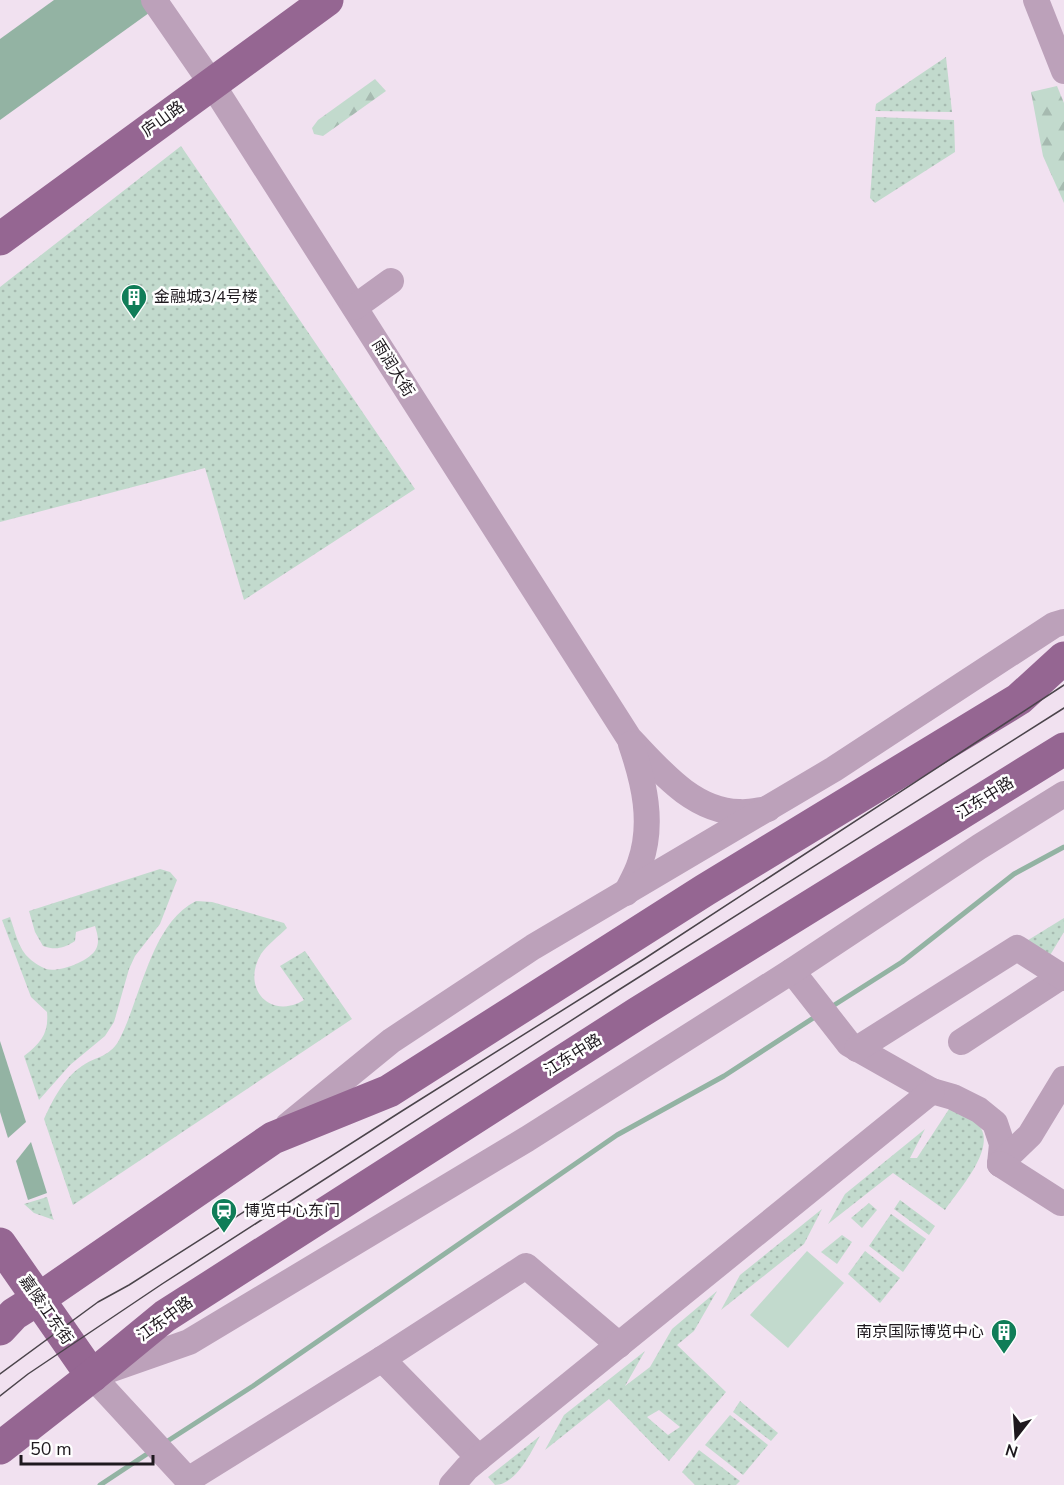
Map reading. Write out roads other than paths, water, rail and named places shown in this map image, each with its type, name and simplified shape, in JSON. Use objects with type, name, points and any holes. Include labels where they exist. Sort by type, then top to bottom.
[{"type":"main road","name":"庐山路","points":[[0,239],[327,0]]},
{"type":"main road","points":[[13,1316],[273,1138],[389,1091],[705,890],[1019,699],[1064,658]]},
{"type":"main road","name":"江东中路","points":[[0,1448],[174,1310],[638,1013],[1064,749]]},
{"type":"main road","name":"嘉陵江东街","points":[[0,1244],[13,1316],[92,1376]]},
{"type":"street","name":"雨润大街","points":[[154,0],[212,84],[629,738]]},
{"type":"street","points":[[1036,0],[1064,71]]},
{"type":"street","points":[[355,307],[391,281]]},
{"type":"street","points":[[273,1138],[391,1041],[533,947],[768,809],[898,729],[1054,625],[1064,622]]},
{"type":"street","points":[[629,738],[668,779],[692,798],[715,807],[739,812],[768,809]]},
{"type":"street","points":[[626,893],[640,863],[647,831],[646,801],[642,778],[629,738]]},
{"type":"street","name":"江东中路","points":[[92,1376],[189,1342],[527,1139],[792,971],[979,847],[1064,794]]},
{"type":"street","points":[[857,1049],[1017,948],[1063,977],[961,1042]]},
{"type":"street","points":[[792,971],[849,1044],[932,1091],[953,1097],[980,1110],[995,1123],[1002,1144],[1000,1164]]},
{"type":"street","points":[[1000,1164],[1030,1135],[1064,1079]]},
{"type":"street","points":[[452,1485],[479,1458],[932,1091]]},
{"type":"street","points":[[1000,1164],[1061,1203]]},
{"type":"street","points":[[92,1376],[195,1483],[526,1266],[619,1345]]},
{"type":"street","points":[[382,1359],[479,1458]]},
{"type":"waterway","points":[[828,1009],[902,962],[1014,874],[1064,847]]},
{"type":"waterway","points":[[163,1444],[253,1386],[617,1135],[724,1076],[818,1015]]},
{"type":"waterway","points":[[100,1485],[153,1450]]},
{"type":"tram line","points":[[0,1374],[98,1302],[129,1285],[644,959],[1064,685]]},
{"type":"tram line","points":[[0,1396],[28,1374],[162,1284],[617,991],[1064,708]]},
{"type":"place","name":"金融城3/4号楼","points":[[134,320]]},
{"type":"place","name":"博览中心东门","points":[[224,1234]]},
{"type":"place","name":"南京国际博览中心","points":[[1004,1355]]}]
